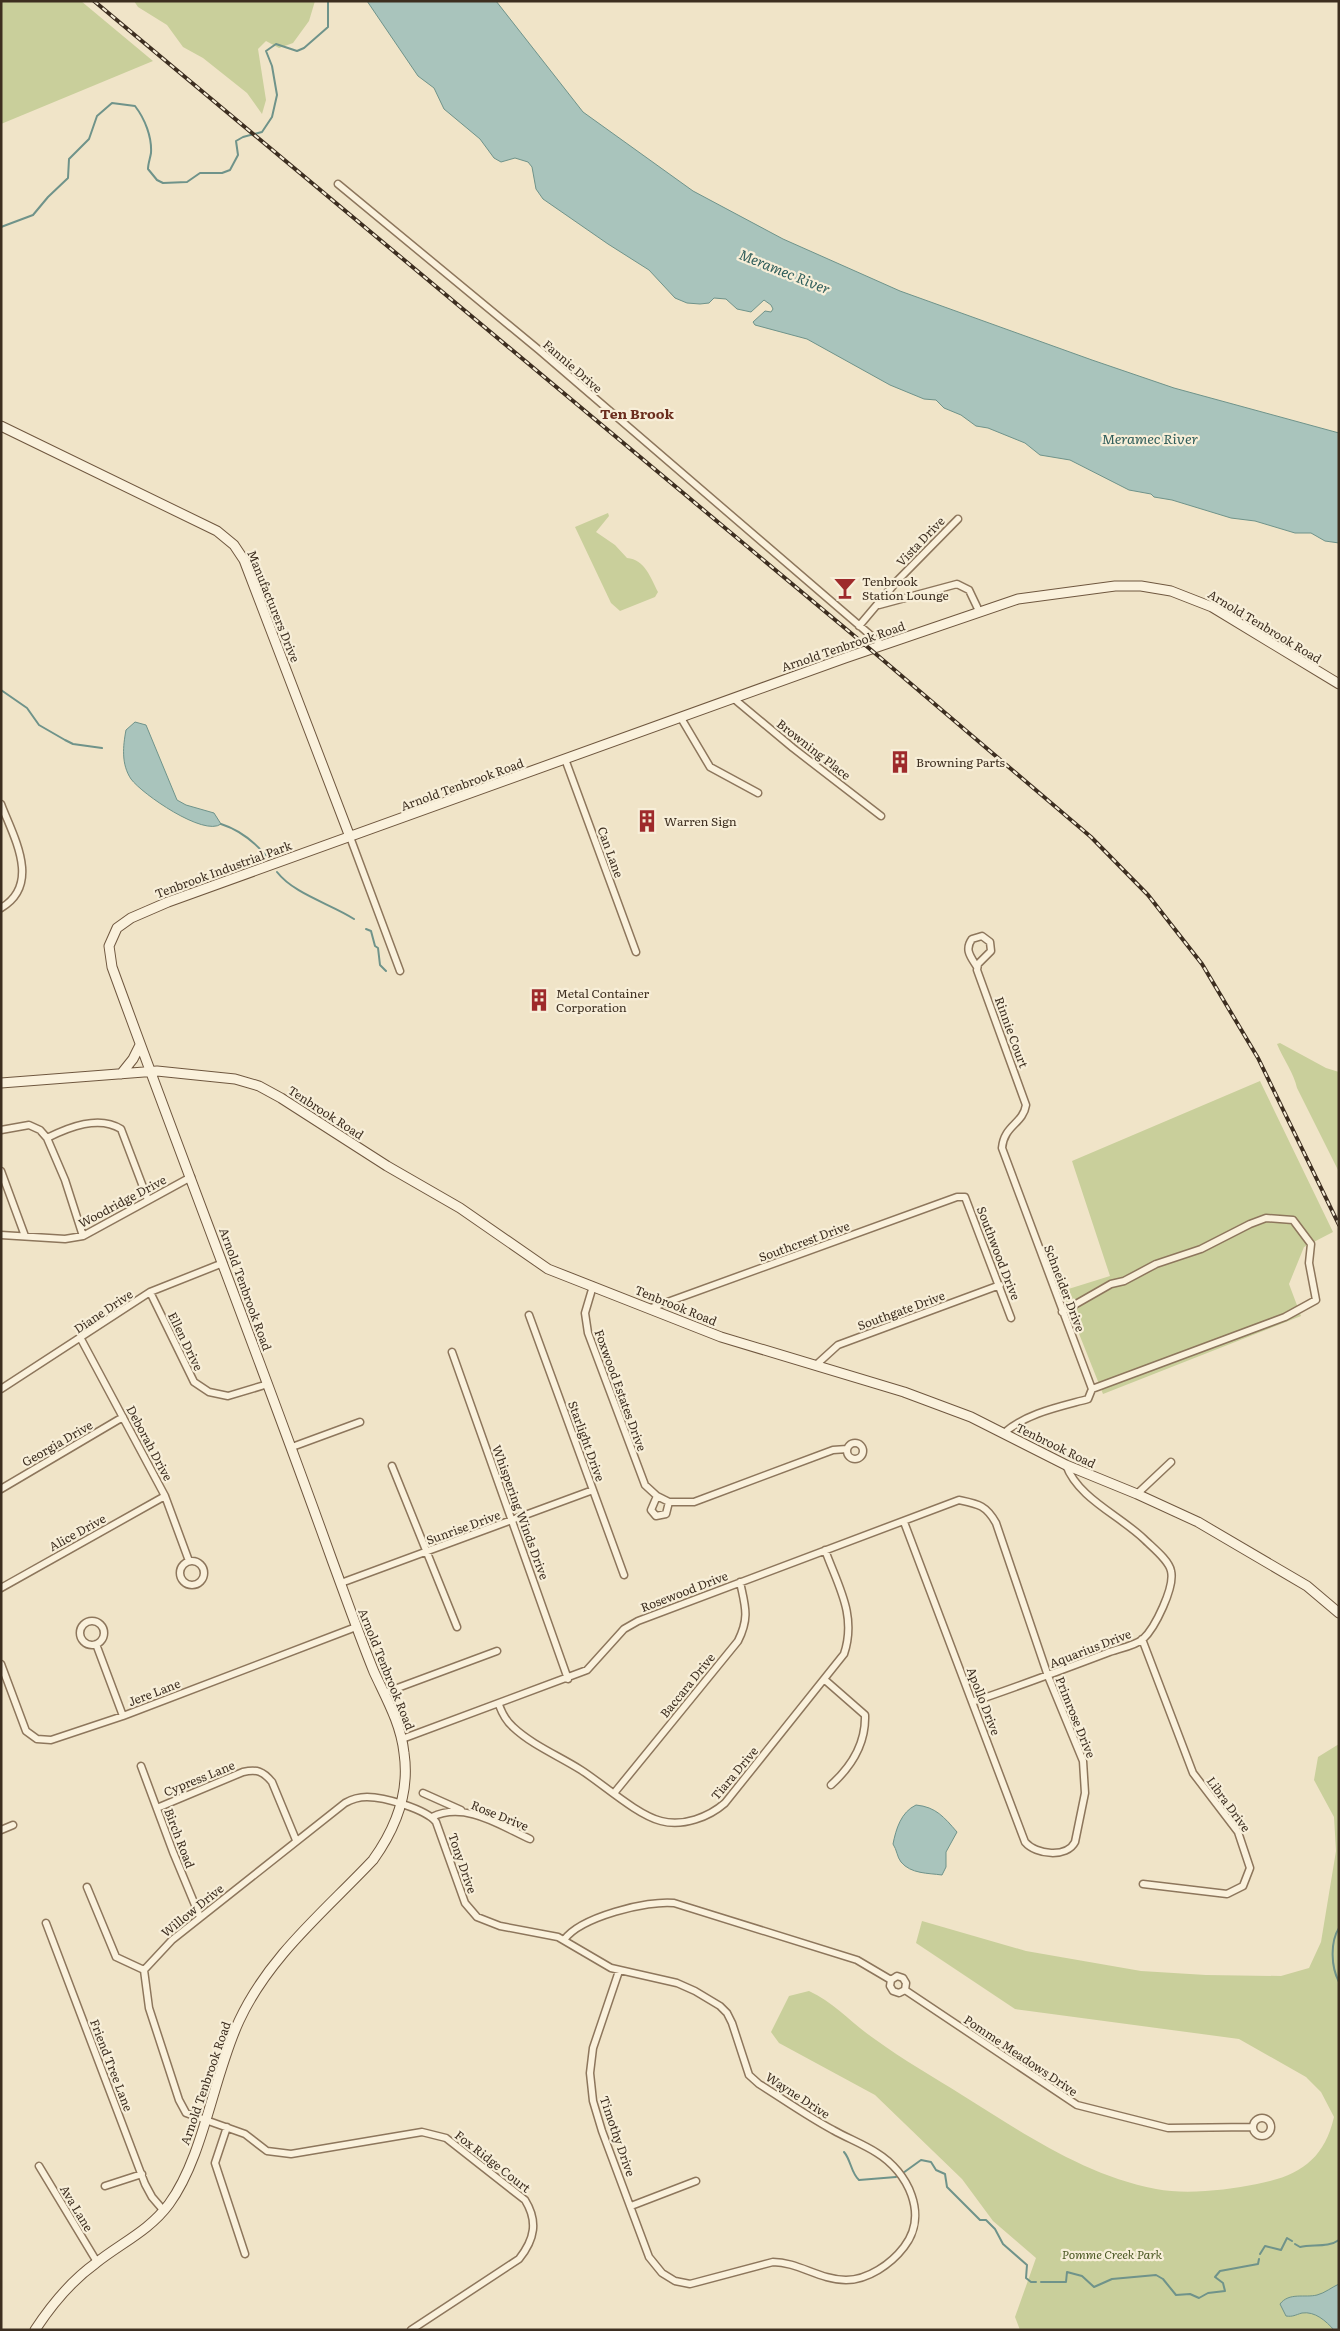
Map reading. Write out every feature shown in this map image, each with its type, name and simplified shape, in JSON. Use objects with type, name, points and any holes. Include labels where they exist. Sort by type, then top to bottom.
[{"type":"street","name":"Fannie Drive","points":[[338,184],[539,350],[882,645]]},
{"type":"street","name":"Manufacturers Drive","points":[[1,426],[214,529],[234,545],[245,564],[350,837]]},
{"type":"street","name":"Vista Drive","points":[[859,626],[879,605],[897,581],[958,519]]},
{"type":"street","points":[[879,605],[957,584],[969,590],[974,597],[979,612]]},
{"type":"street","name":"Arnold Tenbrook Road","points":[[350,837],[882,645],[1025,598],[1079,590],[1128,586],[1167,590],[1208,605],[1339,684]]},
{"type":"street","name":"Browning Place","points":[[733,698],[792,748],[882,816]]},
{"type":"street","points":[[680,718],[710,767],[725,777],[758,793]]},
{"type":"street","name":"Can Lane","points":[[565,760],[636,952]]},
{"type":"street","points":[[1,908],[16,895],[24,872],[20,852],[2,807]]},
{"type":"street","points":[[350,837],[400,971]]},
{"type":"street","name":"Tenbrook Industrial Park","points":[[150,1072],[109,956],[110,940],[118,927],[135,916],[192,893],[350,837]]},
{"type":"street","name":"Rinnie Court","points":[[977,967],[991,951],[990,942],[982,936],[972,939],[968,951],[977,967],[1026,1105]]},
{"type":"street","points":[[121,1074],[133,1059],[140,1045]]},
{"type":"street","name":"Arnold Tenbrook Road","points":[[35,2330],[60,2296],[97,2262],[142,2232],[164,2211],[183,2182],[231,2039],[254,1992],[290,1945],[373,1860],[390,1834],[401,1805],[406,1777],[402,1739],[356,1627],[292,1447],[150,1072]]},
{"type":"street","points":[[158,1091],[161,1079],[172,1072]]},
{"type":"street","name":"Tenbrook Road","points":[[1,1083],[172,1072],[235,1079],[270,1092],[475,1218],[542,1265],[721,1337],[938,1403],[1004,1433],[1066,1465],[1198,1522],[1266,1560],[1312,1589],[1339,1613]]},
{"type":"street","name":"Schneider Drive","points":[[1026,1105],[1023,1117],[1006,1132],[1002,1148],[1092,1389]]},
{"type":"street","points":[[48,1138],[67,1128],[85,1124],[113,1124],[121,1129],[148,1200]]},
{"type":"street","points":[[1,1130],[29,1126],[40,1130],[48,1138],[65,1180],[83,1236]]},
{"type":"street","points":[[1,1171],[25,1236]]},
{"type":"street","name":"Woodridge Drive","points":[[1,1235],[64,1239],[83,1236],[191,1177]]},
{"type":"street","name":"Southwood Drive","points":[[964,1197],[1000,1285],[1011,1318]]},
{"type":"street","name":"Southcrest Drive","points":[[651,1308],[948,1200],[964,1197]]},
{"type":"street","points":[[1004,1433],[1015,1424],[1045,1411],[1088,1399],[1092,1389],[1285,1317],[1316,1300],[1309,1263],[1311,1244],[1299,1225],[1293,1220],[1266,1218],[1201,1249],[1156,1264],[1124,1280],[1110,1284],[1062,1312]]},
{"type":"street","name":"Diane Drive","points":[[1,1389],[81,1339],[150,1292],[223,1263]]},
{"type":"street","name":"Southgate Drive","points":[[816,1365],[838,1345],[1000,1285]]},
{"type":"street","name":"Foxwood Estates Drive","points":[[593,1286],[586,1310],[588,1333],[640,1476],[657,1496],[669,1502],[694,1502],[833,1450],[847,1449]]},
{"type":"street","name":"Ellen Drive","points":[[150,1292],[194,1382],[209,1392],[228,1396],[268,1384]]},
{"type":"street","name":"Starlight Drive","points":[[528,1315],[624,1575]]},
{"type":"street","name":"Deborah Drive","points":[[81,1339],[165,1496],[189,1561]]},
{"type":"street","name":"Whispering Winds Drive","points":[[452,1352],[568,1679]]},
{"type":"street","name":"Georgia Drive","points":[[1,1489],[123,1417]]},
{"type":"street","points":[[292,1447],[360,1422]]},
{"type":"street","points":[[1136,1494],[1171,1462]]},
{"type":"street","name":"Aquarius Drive","points":[[972,1702],[1048,1676],[1142,1639],[1160,1612],[1170,1588],[1171,1570],[1144,1539],[1079,1487],[1070,1477],[1066,1465]]},
{"type":"street","points":[[392,1466],[457,1627]]},
{"type":"street","name":"Sunrise Drive","points":[[340,1583],[593,1490]]},
{"type":"street","name":"Alice Drive","points":[[1,1588],[165,1496]]},
{"type":"street","points":[[657,1496],[651,1510],[656,1516],[666,1514],[669,1502]]},
{"type":"street","name":"Rosewood Drive","points":[[402,1739],[568,1679],[587,1670],[624,1629],[638,1621],[959,1500],[977,1504],[990,1511]]},
{"type":"street","name":"Primrose Drive","points":[[990,1511],[996,1523],[1048,1676],[1079,1747],[1086,1775],[1083,1807],[1071,1849]]},
{"type":"street","name":"Apollo Drive","points":[[904,1522],[1025,1842],[1032,1848],[1044,1851],[1063,1852],[1071,1849]]},
{"type":"street","name":"Tiara Drive","points":[[498,1705],[509,1724],[515,1730],[615,1792],[641,1812],[662,1822],[681,1822],[711,1814],[725,1803],[844,1654],[848,1639],[850,1616],[825,1550]]},
{"type":"street","name":"Baccara Drive","points":[[615,1792],[738,1641],[746,1626],[740,1582]]},
{"type":"street","name":"Jere Lane","points":[[1,1664],[26,1731],[37,1739],[51,1740],[122,1716],[356,1627]]},
{"type":"street","name":"Libra Drive","points":[[1142,1639],[1193,1773],[1238,1832],[1250,1868],[1243,1886],[1227,1894],[1143,1884]]},
{"type":"street","points":[[96,1644],[122,1716]]},
{"type":"street","points":[[384,1693],[497,1651]]},
{"type":"street","points":[[825,1680],[865,1715],[865,1727],[858,1755],[846,1772],[831,1785]]},
{"type":"street","name":"Birch Road","points":[[141,1766],[200,1918]]},
{"type":"street","name":"Cypress Lane","points":[[157,1808],[244,1772],[257,1770],[266,1774],[272,1782],[296,1840]]},
{"type":"street","points":[[423,1793],[464,1812]]},
{"type":"street","name":"Willow Drive","points":[[144,1970],[157,1954],[200,1918],[296,1840],[351,1799],[368,1796],[401,1805]]},
{"type":"street","points":[[401,1805],[425,1812],[432,1818]]},
{"type":"street","name":"Rose Drive","points":[[432,1818],[447,1812],[464,1812],[530,1839]]},
{"type":"street","name":"Tony Drive","points":[[432,1818],[462,1896],[470,1911],[489,1923],[550,1934],[564,1940]]},
{"type":"street","points":[[1,1830],[13,1825]]},
{"type":"street","points":[[87,1887],[116,1957],[144,1970],[149,2008],[179,2100],[186,2112],[204,2120]]},
{"type":"street","name":"Pomme Meadows Drive","points":[[564,1940],[578,1927],[599,1919],[644,1904],[670,1902],[861,1961],[891,1980]]},
{"type":"street","name":"Friend Tree Lane","points":[[46,1923],[142,2174],[152,2197],[164,2211]]},
{"type":"street","name":"Wayne Drive","points":[[564,1940],[619,1971],[677,1983],[695,1990],[716,2003],[731,2020],[749,2075],[759,2084],[832,2130],[877,2153],[894,2166],[907,2184],[915,2208],[914,2224],[907,2242],[896,2257],[881,2268],[865,2276],[847,2280],[831,2278],[787,2262],[772,2262],[690,2284]]},
{"type":"street","name":"Timothy Drive","points":[[619,1971],[593,2048],[590,2073],[593,2101],[602,2131],[650,2257],[662,2273],[675,2281],[690,2284]]},
{"type":"street","name":"Pomme Meadows Drive","points":[[897,1976],[903,1978],[906,1983],[905,1990],[899,1993],[893,1991],[890,1986],[891,1980],[897,1976]]},
{"type":"street","name":"Pomme Meadows Drive","points":[[905,1990],[1077,2105],[1168,2128],[1253,2127]]},
{"type":"street","name":"Fox Ridge Court","points":[[204,2120],[245,2134],[267,2151],[291,2154],[422,2132],[432,2133],[446,2138],[525,2200],[532,2211],[533,2235],[528,2248],[519,2259],[411,2330]]},
{"type":"street","points":[[227,2127],[215,2163],[245,2254]]},
{"type":"street","name":"Ava Lane","points":[[39,2166],[97,2262]]},
{"type":"street","points":[[104,2186],[142,2174]]},
{"type":"street","points":[[631,2206],[696,2181]]},
{"type":"green space","points":[[1,1],[81,1],[153,61],[1,124]]},
{"type":"green space","points":[[134,1],[315,1],[309,21],[293,43],[279,48],[266,41],[258,49],[266,100],[262,114],[247,93],[203,58],[183,47],[167,25],[138,7]]},
{"type":"green space","points":[[608,513],[609,516],[596,532],[615,545],[627,558],[633,559],[643,566],[658,592],[655,597],[620,611],[611,603],[575,527]]},
{"type":"green space","points":[[1280,1043],[1326,1068],[1339,1072],[1339,1172],[1297,1088],[1277,1044]]},
{"type":"green space","points":[[1260,1081],[1333,1232],[1304,1247],[1289,1284],[1301,1316],[1103,1394],[1062,1291],[1110,1276],[1072,1161]]},
{"type":"green space","name":"Pomme Creek Park","points":[[1339,1744],[1339,2330],[1020,2330],[1015,2317],[1036,2258],[993,2221],[962,2179],[875,2095],[779,2043],[771,2032],[789,1996],[809,1991],[818,1996],[886,2047],[1031,2138],[1104,2174],[1156,2189],[1180,2192],[1206,2191],[1257,2184],[1272,2181],[1297,2171],[1308,2164],[1324,2144],[1334,2117],[1321,2092],[1306,2077],[1239,2039],[1015,2009],[916,1943],[922,1921],[1026,1951],[1141,1971],[1206,1975],[1281,1976],[1309,1968],[1321,1942],[1336,1851],[1334,1817],[1314,1780],[1318,1757]]},
{"type":"water","name":"Meramec River","points":[[367,1],[496,1],[583,112],[693,191],[783,239],[900,291],[1092,360],[1174,388],[1339,433],[1339,543],[1325,541],[1311,533],[1295,533],[1255,521],[1231,518],[1172,500],[1154,497],[1151,494],[1129,490],[1070,460],[1040,455],[1025,443],[988,428],[976,426],[961,415],[944,408],[936,400],[924,399],[890,385],[807,339],[755,325],[753,322],[765,311],[771,312],[773,309],[764,300],[751,312],[737,309],[726,299],[714,298],[709,303],[700,304],[687,303],[675,298],[649,270],[543,199],[536,189],[532,167],[528,162],[515,158],[501,162],[494,158],[480,139],[444,109],[434,88],[418,76]]},
{"type":"water","points":[[135,722],[146,725],[177,800],[186,805],[214,813],[221,824],[213,826],[201,825],[174,812],[147,794],[131,779],[124,761],[124,749],[126,730]]},
{"type":"water","points":[[916,1805],[934,1810],[944,1817],[957,1832],[946,1852],[946,1867],[942,1875],[920,1872],[905,1866],[900,1860],[893,1844],[903,1816]]},
{"type":"water","points":[[1339,2284],[1339,2330],[1334,2330],[1316,2315],[1302,2313],[1286,2316],[1280,2304],[1292,2297],[1320,2294]]},
{"type":"waterway","points":[[1,227],[33,215],[68,178],[69,159],[89,139],[97,116],[112,103],[135,106],[142,117],[150,141],[151,153],[148,169],[157,180],[163,183],[187,182],[200,173],[222,173],[230,170],[238,155],[236,141],[262,132],[272,117],[277,95],[272,66],[266,51],[276,44],[297,51],[304,48],[328,27],[328,1]]},
{"type":"waterway","points":[[1,690],[27,708],[39,725],[65,740],[73,744],[102,748]]},
{"type":"waterway","points":[[221,824],[248,838],[270,860]]},
{"type":"waterway","points":[[277,872],[293,887],[354,919]]},
{"type":"waterway","points":[[366,929],[371,931],[375,946],[378,948],[380,965],[386,971]]},
{"type":"waterway","points":[[1339,1928],[1333,1947],[1334,1969],[1339,1982]]},
{"type":"waterway","points":[[844,2152],[854,2174],[859,2180],[896,2177]]},
{"type":"waterway","points":[[903,2173],[921,2160],[931,2162],[936,2170],[945,2174],[947,2187],[980,2220],[986,2220],[995,2229],[1003,2244],[1027,2265],[1026,2278],[1031,2282],[1036,2282]]},
{"type":"waterway","points":[[1260,2254],[1265,2246],[1281,2250],[1287,2238],[1292,2241]]},
{"type":"waterway","points":[[1295,2244],[1300,2247],[1325,2245],[1339,2240]]},
{"type":"waterway","points":[[1041,2282],[1066,2282],[1067,2272],[1082,2276],[1094,2287],[1112,2279],[1156,2275],[1163,2279],[1176,2295],[1190,2294],[1199,2298],[1208,2293],[1225,2291],[1223,2283],[1215,2277],[1220,2271],[1258,2264],[1259,2259]]},
{"type":"railway","points":[[94,1],[870,649],[1091,837],[1148,895],[1202,964],[1258,1058],[1339,1225]]},
{"type":"place","name":"Tenbrook Station Lounge","points":[[845,588]]},
{"type":"place","name":"Browning Parts","points":[[900,762]]},
{"type":"place","name":"Warren Sign","points":[[647,821]]},
{"type":"place","name":"Metal Container Corporation","points":[[539,1000]]},
{"type":"district","name":"Ten Brook","points":[[637,413]]}]
